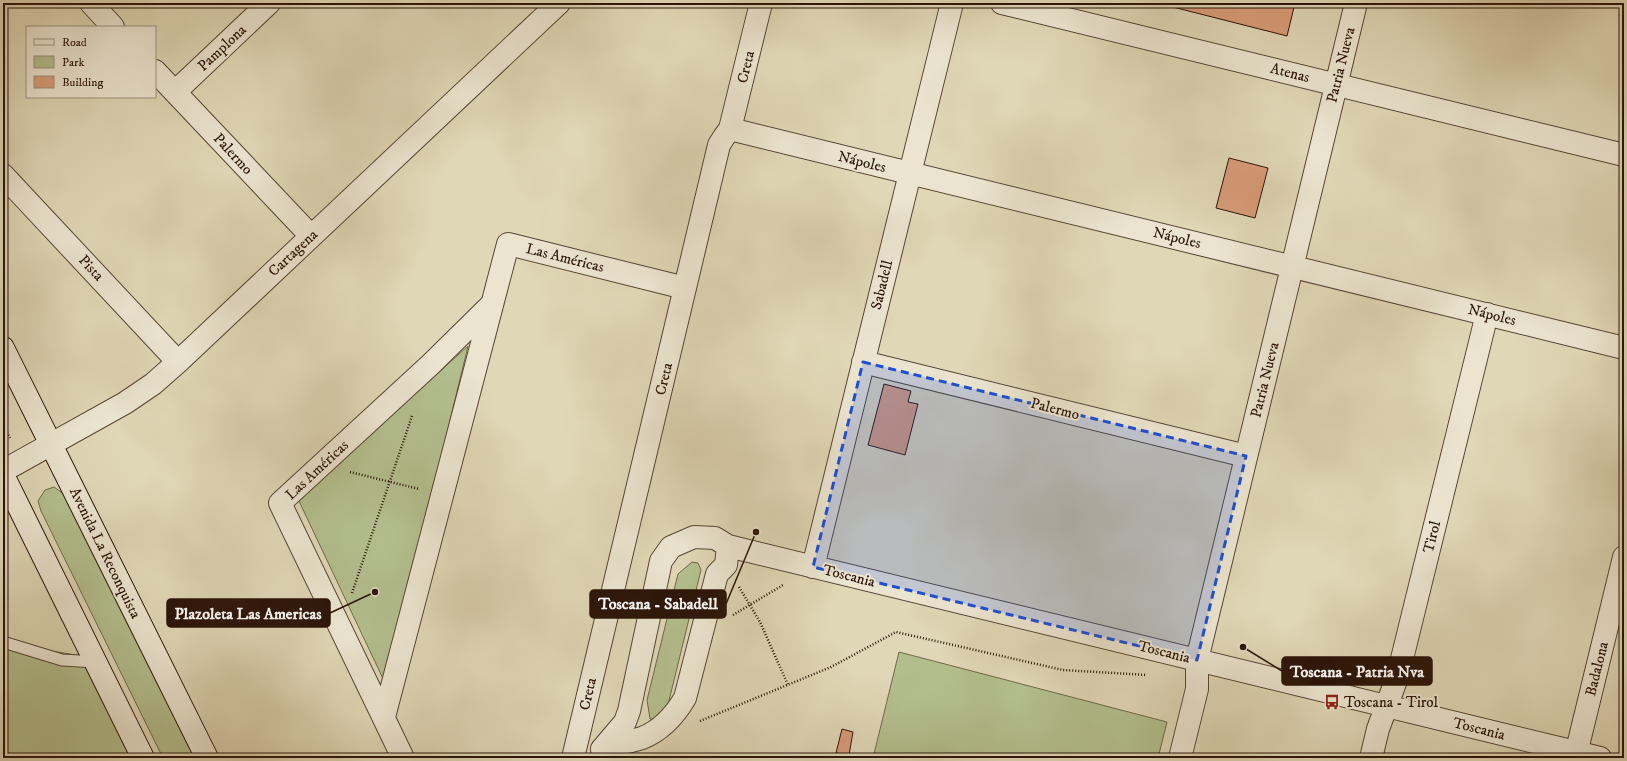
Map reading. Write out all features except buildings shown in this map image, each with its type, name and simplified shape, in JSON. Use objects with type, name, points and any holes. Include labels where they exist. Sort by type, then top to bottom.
[{"type":"street","points":[[91,3],[112,26]]},
{"type":"street","name":"Pamplona","points":[[175,92],[269,3]]},
{"type":"street","name":"Cartagena","points":[[3,471],[125,403],[152,384],[178,362],[559,3]]},
{"type":"street","name":"Creta","points":[[573,758],[719,145],[730,129],[761,3]]},
{"type":"street","name":"Sabadell","points":[[813,567],[952,3]]},
{"type":"street","name":"Atenas","points":[[1002,3],[1624,154]]},
{"type":"street","name":"Patria Nueva","points":[[1180,758],[1197,689],[1196,660],[1356,3]]},
{"type":"street","name":"Palermo","points":[[156,72],[311,236]]},
{"type":"street","name":"Nápoles","points":[[730,129],[1624,348]]},
{"type":"street","name":"Pista","points":[[3,175],[178,362]]},
{"type":"street","name":"Las Américas","points":[[384,718],[508,244],[685,288]]},
{"type":"street","name":"Las Américas","points":[[403,758],[280,503],[430,365],[491,305]]},
{"type":"street","name":"Tirol","points":[[1371,758],[1378,728],[1398,675],[1488,314]]},
{"type":"street","name":"Avenida La Reconquista","points":[[3,348],[206,758]]},
{"type":"street","name":"Palermo","points":[[863,362],[1246,456]]},
{"type":"street","points":[[3,475],[143,758]]},
{"type":"street","name":"Toscania","points":[[603,748],[625,722],[629,711],[661,561],[671,547],[694,537],[715,538],[727,556],[813,567],[1387,706],[1576,755],[1600,758]]},
{"type":"street","name":"Toscania","points":[[584,758],[603,748],[642,738],[656,730],[677,713],[685,698],[717,574],[727,556]]},
{"type":"street","name":"Badalona","points":[[1576,755],[1624,557]]},
{"type":"lane","points":[[3,642],[62,660],[96,662]]},
{"type":"path","points":[[340,627],[414,410]]},
{"type":"path","points":[[323,465],[420,490]]},
{"type":"path","points":[[727,556],[750,605],[760,622],[788,685]]},
{"type":"path","points":[[702,634],[813,567]]},
{"type":"path","points":[[694,724],[831,667],[896,632],[1063,670],[1154,676]]},
{"type":"highlighted area","points":[[863,362],[1246,456],[1197,660],[813,567]]},
{"type":"green space","points":[[468,346],[386,685],[298,499]]},
{"type":"green space","points":[[54,487],[68,497],[195,758],[163,758],[41,511],[38,501],[45,490]]},
{"type":"green space","points":[[692,562],[698,563],[701,570],[666,713],[658,720],[650,719],[647,700],[678,574]]},
{"type":"green space","points":[[9,644],[100,659],[150,758],[3,758],[3,672]]},
{"type":"green space","points":[[899,652],[1167,722],[1158,758],[873,758]]},
{"type":"place","name":"Toscana - Sabadell","points":[[756,532]]},
{"type":"place","name":"Plazoleta Las Americas","points":[[375,592]]},
{"type":"place","name":"Toscana - Patria Nva","points":[[1243,647]]},
{"type":"place","name":"Toscana - Tirol","points":[[1332,702]]}]
